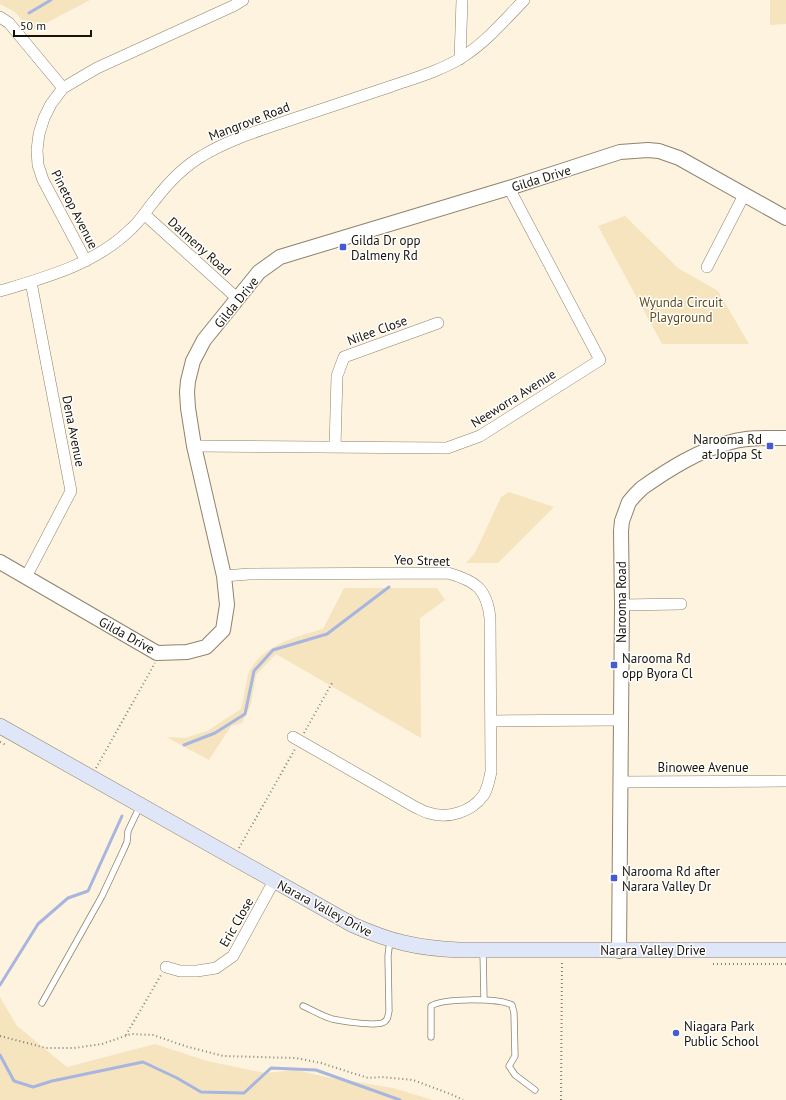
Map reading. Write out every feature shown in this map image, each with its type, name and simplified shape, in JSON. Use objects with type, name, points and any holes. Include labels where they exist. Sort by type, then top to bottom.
[{"type":"main road","name":"Narara Valley Drive","points":[[0,726],[353,925],[390,940],[435,949],[619,951],[786,950]]},
{"type":"street","name":"Pinetop Avenue","points":[[86,261],[43,180],[38,165],[37,150],[39,134],[44,118],[52,104],[63,88],[97,68],[243,0]]},
{"type":"street","points":[[460,59],[462,0]]},
{"type":"street","name":"Mangrove Road","points":[[0,292],[68,269],[103,252],[120,240],[133,227],[175,176],[202,156],[231,141],[425,75],[460,59],[492,34],[524,0]]},
{"type":"street","points":[[0,17],[9,23],[63,88]]},
{"type":"street","name":"Gilda Drive","points":[[0,562],[157,653],[187,652],[206,647],[223,630],[226,605],[224,576],[194,446],[187,392],[190,371],[198,350],[204,340],[259,272],[280,257],[509,188],[620,152],[648,150],[659,151],[679,158],[786,218]]},
{"type":"street","name":"Neeworra Avenue","points":[[194,446],[448,448],[480,436],[600,360],[509,188]]},
{"type":"street","points":[[707,267],[744,195]]},
{"type":"street","name":"Dalmeny Road","points":[[144,214],[238,299]]},
{"type":"street","name":"Dena Avenue","points":[[26,577],[72,491],[31,282]]},
{"type":"street","name":"Nilee Close","points":[[336,447],[337,376],[344,357],[438,322]]},
{"type":"street","name":"Narooma Road","points":[[619,951],[622,521],[625,512],[635,494],[650,482],[695,455],[732,442],[751,439],[786,438]]},
{"type":"street","name":"Yeo Street","points":[[224,576],[264,574],[448,573],[469,581],[482,591],[486,597],[489,607],[490,625],[491,772],[483,795],[469,808],[458,813],[447,815],[429,813],[415,807],[296,739]]},
{"type":"street","points":[[622,605],[681,604]]},
{"type":"street","points":[[491,721],[621,720]]},
{"type":"street","name":"Binowee Avenue","points":[[620,782],[786,781]]},
{"type":"street","name":"Eric Close","points":[[168,968],[180,971],[197,971],[216,968],[233,956],[274,881]]},
{"type":"lane","points":[[42,1003],[102,896],[127,842],[128,831],[140,805]]},
{"type":"lane","points":[[303,1006],[331,1019],[370,1024],[381,1024],[386,1021],[389,1010],[388,956],[390,940]]},
{"type":"lane","points":[[483,950],[484,1000]]},
{"type":"lane","points":[[431,1037],[431,1006],[441,1002],[484,1000],[508,1002],[512,1004],[514,1013],[515,1056],[509,1066],[515,1075],[535,1090]]},
{"type":"path","points":[[91,777],[160,653]]},
{"type":"path","points":[[245,864],[250,855],[239,848],[296,739],[332,684]]},
{"type":"path","points":[[0,742],[6,745]]},
{"type":"path","points":[[561,1100],[562,950]]},
{"type":"path","points":[[706,964],[786,964]]},
{"type":"path","points":[[126,1036],[159,977],[168,968]]},
{"type":"path","points":[[0,1036],[46,1048],[74,1048],[102,1044],[131,1034],[153,1035],[185,1046],[223,1056],[296,1058],[320,1063],[368,1078],[382,1077],[413,1080],[454,1095],[463,1100]]},
{"type":"green space","points":[[0,0],[90,0],[31,31],[15,12],[0,4]]},
{"type":"green space","points":[[770,0],[786,0],[786,24],[770,25]]},
{"type":"green space","name":"Wyunda Circuit Playground","points":[[625,216],[678,268],[718,291],[749,344],[662,344],[598,226]]},
{"type":"green space","points":[[509,492],[554,507],[498,563],[466,563],[475,553],[501,497]]},
{"type":"green space","points":[[344,588],[437,588],[445,600],[420,618],[421,738],[276,654],[256,675],[251,704],[242,723],[231,726],[209,760],[168,738],[185,738],[207,731],[241,709],[250,670],[256,661],[264,654],[282,643],[323,629]]},
{"type":"green space","points":[[0,997],[17,1026],[67,1067],[155,1044],[207,1061],[265,1073],[296,1070],[326,1077],[393,1088],[433,1100],[0,1100]]},
{"type":"waterway","points":[[29,13],[51,0]]},
{"type":"waterway","points":[[184,745],[215,733],[245,714],[254,671],[273,650],[327,634],[389,587]]},
{"type":"waterway","points":[[0,985],[38,924],[68,898],[88,891],[122,816]]},
{"type":"waterway","points":[[0,1055],[14,1081],[33,1087],[52,1081],[143,1062],[177,1078],[201,1092],[244,1093],[271,1068],[316,1070],[400,1100]]},
{"type":"place","name":"Gilda Dr opp Dalmeny Rd","points":[[343,247]]},
{"type":"place","name":"Narooma Rd at Joppa St","points":[[770,446]]},
{"type":"place","name":"Narooma Rd opp Byora Cl","points":[[614,665]]},
{"type":"place","name":"Narooma Rd after Narara Valley Dr","points":[[614,878]]},
{"type":"place","name":"Niagara Park Public School","points":[[676,1033]]}]
